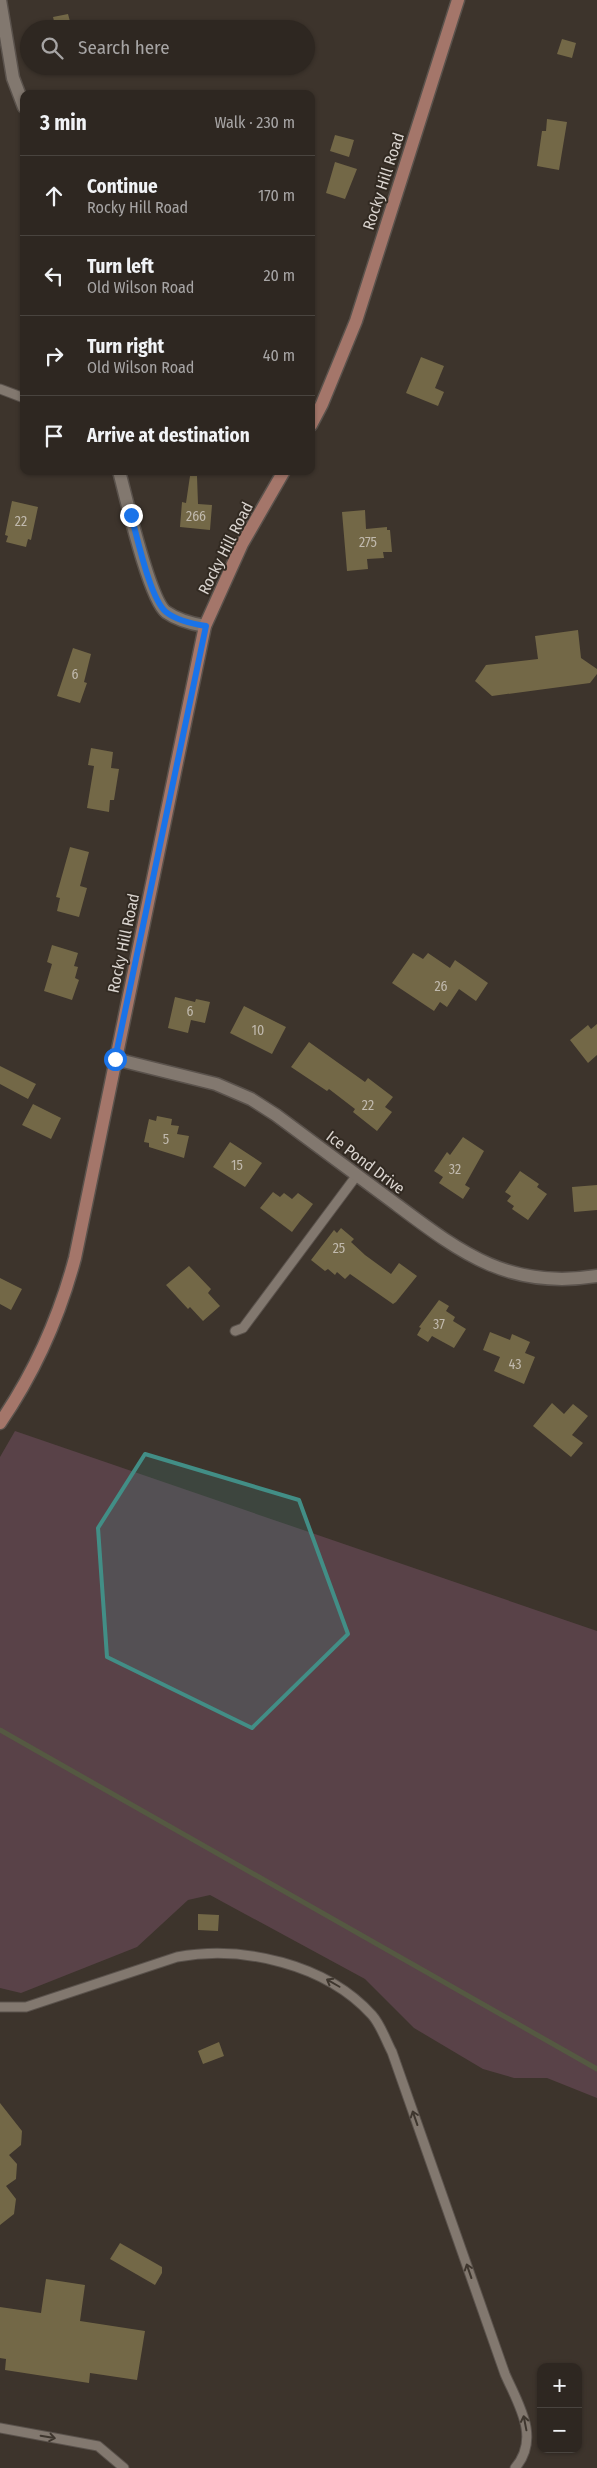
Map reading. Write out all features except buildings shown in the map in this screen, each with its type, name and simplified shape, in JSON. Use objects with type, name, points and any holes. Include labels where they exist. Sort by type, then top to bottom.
[{"type":"main road","name":"Rocky Hill Road","points":[[315,417],[356,321],[458,0]]},
{"type":"main road","name":"Rocky Hill Road","points":[[0,1423],[35,1366],[58,1315],[67,1287],[206,626],[242,544],[282,475]]},
{"type":"street","points":[[0,0],[13,78],[20,96]]},
{"type":"street","points":[[120,475],[150,584],[165,611],[194,624],[206,626]]},
{"type":"street","name":"Ice Pond Drive","points":[[115,1059],[216,1084],[251,1099],[449,1244],[483,1263],[532,1277],[567,1279],[597,1276]]},
{"type":"lane","points":[[0,389],[20,396]]},
{"type":"lane","points":[[235,1331],[243,1328],[357,1175]]},
{"type":"lane","points":[[0,2007],[26,2007],[177,1957],[199,1953],[232,1954],[284,1963],[326,1979],[348,1992],[374,2016],[392,2052],[505,2374],[524,2418],[528,2445],[524,2458],[516,2468]]},
{"type":"lane","points":[[0,2428],[98,2446],[124,2468]]},
{"type":"highlighted area","points":[[145,1454],[299,1500],[348,1634],[252,1728],[107,1657],[98,1528]]},
{"type":"shaded area","points":[[15,1431],[597,1631],[597,2098],[547,2078],[514,2078],[483,2069],[414,2028],[365,1979],[210,1895],[188,1900],[137,1947],[21,1993],[0,1988],[0,1457]]},
{"type":"waterway","points":[[0,1730],[597,2069]]},
{"type":"route","points":[[115,1059],[200,645],[206,626],[194,624],[165,611],[150,584],[131,515]]}]
